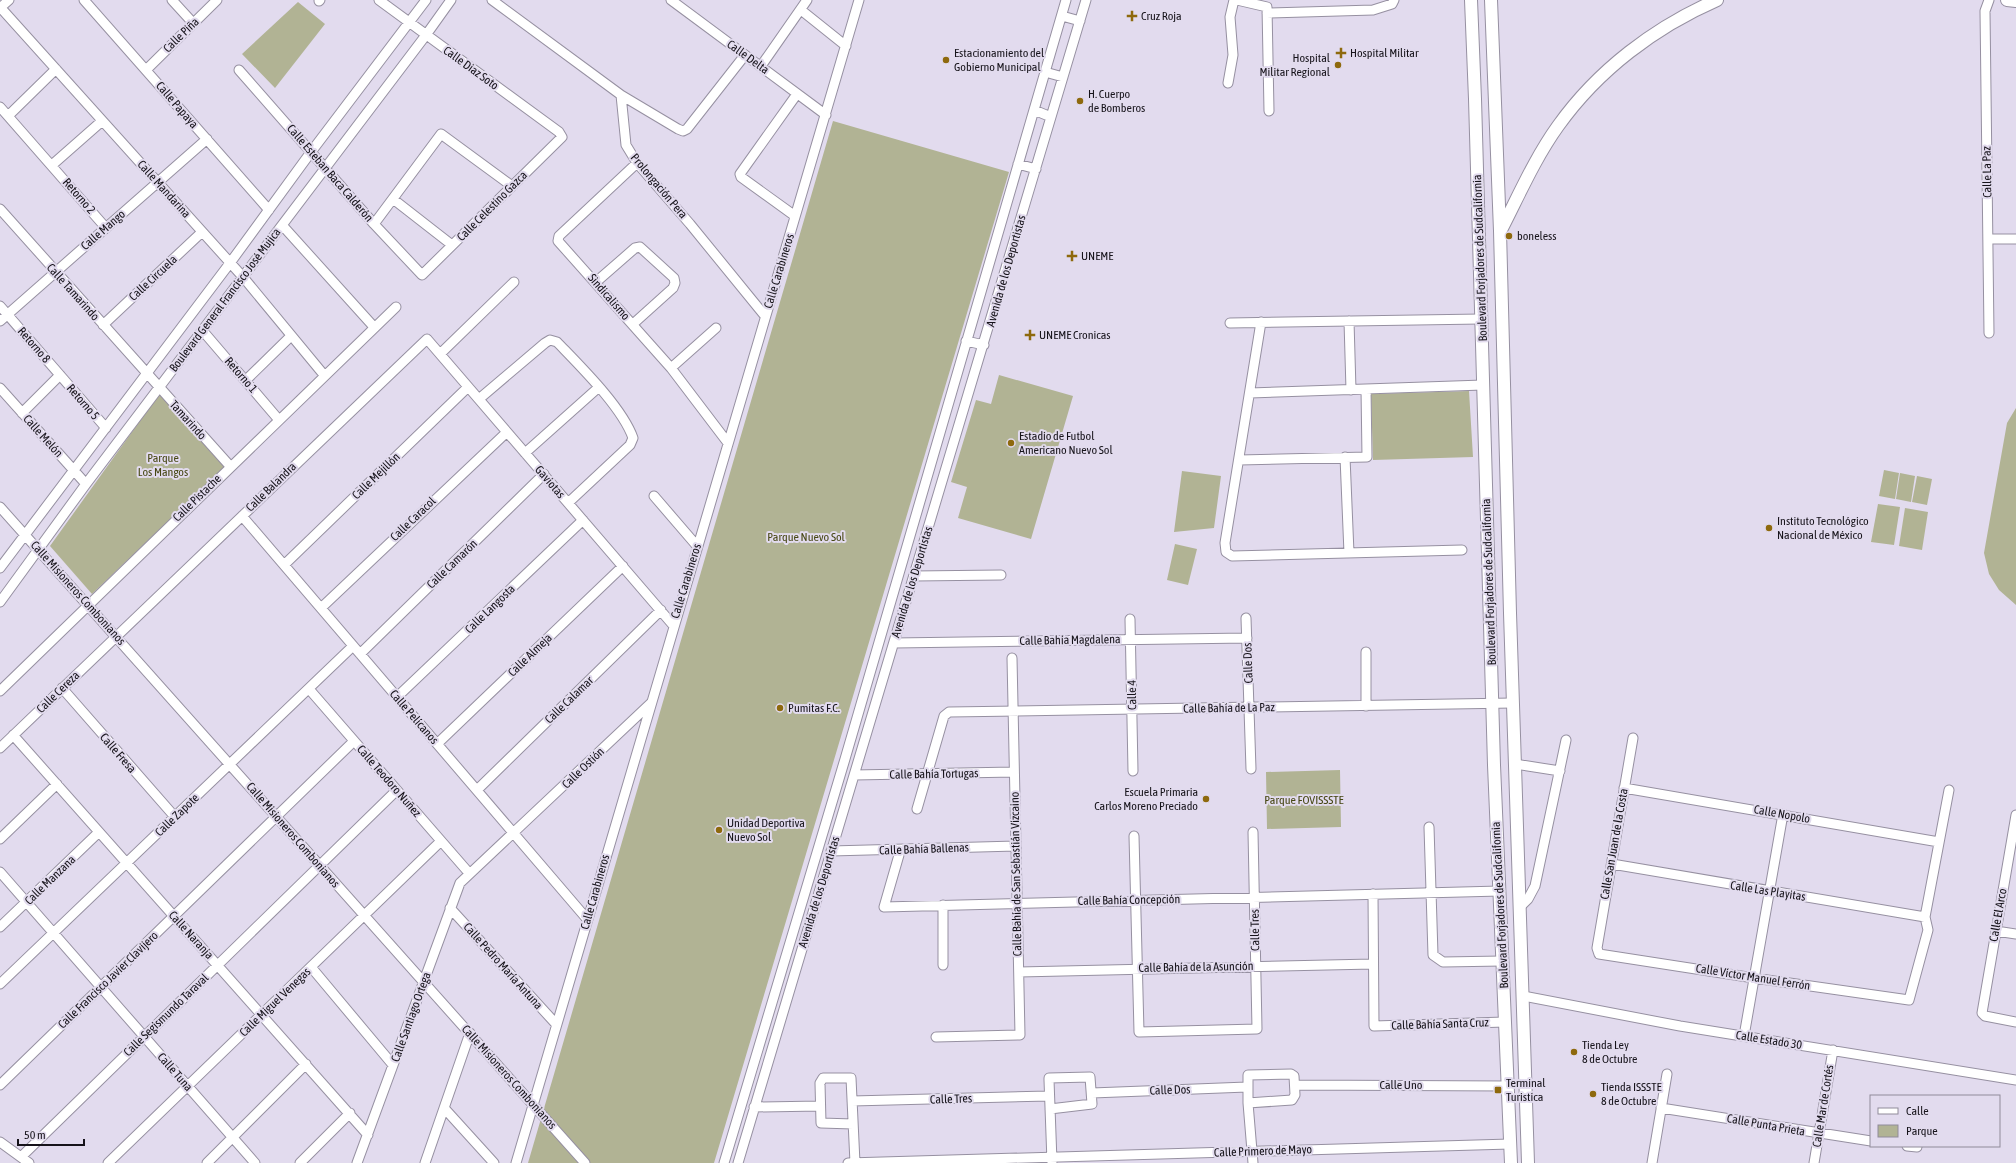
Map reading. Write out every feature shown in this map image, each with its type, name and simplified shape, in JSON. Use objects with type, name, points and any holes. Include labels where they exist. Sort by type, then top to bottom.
[{"type":"main road","name":"Boulevard Forjadores de Sudcalifornia","points":[[1471,0],[1476,99],[1494,765],[1511,1163]]},
{"type":"main road","name":"Boulevard Forjadores de Sudcalifornia","points":[[1491,0],[1496,98],[1502,339],[1528,1163]]},
{"type":"main road","points":[[1500,231],[1538,158],[1558,126],[1595,82],[1630,52],[1674,20],[1717,0]]},
{"type":"main road","points":[[2007,0],[2016,1]]},
{"type":"main road","points":[[1476,99],[1496,98]]},
{"type":"main road","points":[[1482,340],[1502,339]]},
{"type":"street","points":[[0,7],[9,0]]},
{"type":"street","name":"Calle Papaya","points":[[84,0],[269,210]]},
{"type":"street","points":[[172,0],[193,24]]},
{"type":"street","name":"Calle Piña","points":[[146,70],[217,0]]},
{"type":"street","name":"Calle Diaz Soto","points":[[379,0],[559,132],[562,137]]},
{"type":"street","name":"Boulevard General Francisco José Mujica","points":[[0,568],[75,471],[311,152],[426,0]]},
{"type":"street","name":"Boulevard General Francisco José Mujica","points":[[0,602],[40,550],[86,484],[326,168],[451,0]]},
{"type":"street","points":[[492,0],[621,95],[683,131],[687,129],[745,55]]},
{"type":"street","name":"Calle Delta","points":[[671,0],[826,115]]},
{"type":"street","points":[[761,66],[802,10],[807,0]]},
{"type":"street","name":"Calle Carabineros","points":[[516,1163],[673,625],[859,0]]},
{"type":"street","name":"Avenida de los Deportistas","points":[[724,1163],[918,512],[966,341],[1066,0]]},
{"type":"street","name":"Avenida de los Deportistas","points":[[738,1163],[1086,0]]},
{"type":"street","points":[[1228,83],[1233,55],[1230,17],[1235,0],[1267,7],[1269,111]]},
{"type":"street","points":[[1267,13],[1373,10],[1392,4],[1394,0]]},
{"type":"street","name":"Calle La Paz","points":[[1980,0],[1985,11]]},
{"type":"street","name":"Calle La Paz","points":[[1989,0],[1985,11],[1989,333]]},
{"type":"street","name":"Calle Mandarina","points":[[0,7],[243,277],[324,376]]},
{"type":"street","points":[[802,10],[846,46]]},
{"type":"street","points":[[1062,16],[1080,21]]},
{"type":"street","points":[[8,116],[56,69]]},
{"type":"street","name":"Calle Esteban Baca Calderón","points":[[239,70],[374,224],[422,275]]},
{"type":"street","points":[[1045,72],[1063,77]]},
{"type":"street","points":[[795,216],[741,177],[740,174],[797,94]]},
{"type":"street","name":"Prolongación Pera","points":[[621,95],[626,145],[637,163],[766,316]]},
{"type":"street","name":"Retorno 2","points":[[0,107],[106,228]]},
{"type":"street","points":[[1034,110],[1051,117]]},
{"type":"street","points":[[52,165],[102,121]]},
{"type":"street","points":[[374,224],[442,134],[512,186]]},
{"type":"street","name":"Calle Celestino Gazca","points":[[422,275],[562,137]]},
{"type":"street","name":"Calle Mango","points":[[0,321],[207,139]]},
{"type":"street","name":"Sindicalismo","points":[[637,163],[558,238],[671,368],[728,443]]},
{"type":"street","points":[[1018,164],[1036,169]]},
{"type":"street","points":[[393,198],[452,245]]},
{"type":"street","name":"Calle Tamarindo","points":[[0,209],[147,373]]},
{"type":"street","points":[[282,225],[374,327]]},
{"type":"street","name":"Calle Circuela","points":[[103,325],[202,232]]},
{"type":"street","points":[[1988,239],[2016,239]]},
{"type":"street","points":[[596,282],[635,248],[640,247],[674,278],[675,283],[673,288],[633,324]]},
{"type":"street","points":[[440,354],[514,282]]},
{"type":"street","name":"Retorno 8","points":[[0,306],[60,375]]},
{"type":"street","name":"Calle Pistache","points":[[0,691],[230,466],[396,307]]},
{"type":"street","points":[[1230,323],[1481,319]]},
{"type":"street","points":[[1349,321],[1351,390]]},
{"type":"street","points":[[1261,322],[1225,543],[1226,552],[1232,556],[1462,550]]},
{"type":"street","points":[[671,368],[716,328]]},
{"type":"street","name":"Retorno 1","points":[[202,330],[279,420]]},
{"type":"street","points":[[246,380],[292,336]]},
{"type":"street","name":"Gaviotas","points":[[427,339],[673,625]]},
{"type":"street","name":"Calle Balandra","points":[[116,636],[427,339]]},
{"type":"street","points":[[479,399],[550,340],[557,342],[599,387],[630,428],[633,438],[630,445],[568,503]]},
{"type":"street","points":[[966,341],[984,345]]},
{"type":"street","name":"Tamarindo","points":[[147,373],[230,466]]},
{"type":"street","points":[[22,413],[60,375]]},
{"type":"street","name":"Retorno 5","points":[[60,375],[106,428]]},
{"type":"street","points":[[1250,393],[1483,386]]},
{"type":"street","name":"Calle Mejillón","points":[[284,565],[468,387]]},
{"type":"street","points":[[525,453],[599,387]]},
{"type":"street","name":"Calle Melón","points":[[0,388],[86,484]]},
{"type":"street","points":[[1239,460],[1367,457],[1366,389]]},
{"type":"street","name":"Calle Caracol","points":[[321,608],[454,480],[507,432]]},
{"type":"street","points":[[1345,457],[1349,553]]},
{"type":"street","name":"Calle Camarón","points":[[360,654],[544,474]]},
{"type":"street","points":[[654,496],[697,546]]},
{"type":"street","name":"Calle Misioneros Combonianos","points":[[0,507],[40,550],[88,606],[320,864],[364,916],[533,1103],[585,1163]]},
{"type":"street","points":[[918,512],[932,515]]},
{"type":"street","name":"Calle Pelícanos","points":[[242,516],[587,919]]},
{"type":"street","name":"Calle Langosta","points":[[397,697],[583,520]]},
{"type":"street","name":"Calle Almeja","points":[[437,744],[623,566]]},
{"type":"street","points":[[914,576],[1001,575]]},
{"type":"street","name":"Calle Calamar","points":[[476,790],[660,610]]},
{"type":"street","name":"Calle Dos","points":[[1246,618],[1250,708]]},
{"type":"street","name":"Calle 4","points":[[1130,619],[1133,771]]},
{"type":"street","name":"Calle Cereza","points":[[0,748],[116,636]]},
{"type":"street","name":"Calle Bahía Magdalena","points":[[894,643],[1247,638]]},
{"type":"street","name":"Calle Zapote","points":[[0,984],[353,646]]},
{"type":"street","points":[[1366,652],[1366,706]]},
{"type":"street","name":"Calle Bahía de San Sebastián Vizcaino","points":[[936,1037],[1020,1035],[1012,658]]},
{"type":"street","name":"Calle Fresa","points":[[62,688],[175,817]]},
{"type":"street","name":"Calle Teodoro Nuñez","points":[[309,689],[469,873]]},
{"type":"street","name":"Calle Ostión","points":[[469,873],[514,834],[651,703]]},
{"type":"street","name":"Calle Bahía de La Paz","points":[[928,774],[946,713],[1513,703]]},
{"type":"street","points":[[1250,708],[1251,769]]},
{"type":"street","name":"Calle Naranja","points":[[13,735],[368,1135]]},
{"type":"street","name":"Calle San Juan de la Costa","points":[[1597,951],[1633,738]]},
{"type":"street","points":[[1520,907],[1528,899],[1535,886],[1566,740]]},
{"type":"street","name":"Calle Francisco Javier Clavijero","points":[[0,1085],[354,741]]},
{"type":"street","points":[[1515,764],[1560,771]]},
{"type":"street","name":"Calle Bahía Tortugas","points":[[854,775],[1014,772]]},
{"type":"street","points":[[917,809],[928,774]]},
{"type":"street","points":[[0,839],[57,784]]},
{"type":"street","name":"Calle Nopolo","points":[[1624,788],[1783,814],[1939,842]]},
{"type":"street","name":"Calle Segismundo Taraval","points":[[21,1157],[397,790]]},
{"type":"street","points":[[1925,917],[1949,790]]},
{"type":"street","points":[[1744,1036],[1783,814]]},
{"type":"street","name":"Calle El Arco","points":[[2016,815],[2013,851],[1996,931],[1982,1009],[1983,1015],[2016,1022]]},
{"type":"street","points":[[1429,827],[1433,954],[1443,962],[1502,961]]},
{"type":"street","name":"Calle Manzana","points":[[0,927],[100,832]]},
{"type":"street","name":"Calle Tres","points":[[1138,969],[1140,1032],[1257,1029],[1253,832]]},
{"type":"street","points":[[1134,836],[1138,969]]},
{"type":"street","name":"Calle Miguel Venegas","points":[[108,1163],[441,841]]},
{"type":"street","name":"Calle Bahía Ballenas","points":[[831,851],[1016,846]]},
{"type":"street","name":"Calle Bahía Concepción","points":[[905,849],[900,851],[884,907],[1500,891]]},
{"type":"street","name":"Calle Las Playitas","points":[[1612,864],[1925,917]]},
{"type":"street","name":"Calle Tuna","points":[[0,872],[255,1163]]},
{"type":"street","name":"Calle Santiago Ortega","points":[[357,1163],[450,908],[460,883],[469,873]]},
{"type":"street","points":[[810,874],[823,878]]},
{"type":"street","points":[[1373,894],[1373,964]]},
{"type":"street","points":[[943,905],[944,965]]},
{"type":"street","name":"Calle Pedro María Antuna","points":[[450,908],[556,1024]]},
{"type":"street","name":"Calle Víctor Manuel Ferrón","points":[[1597,951],[1599,954],[1754,978],[1910,999],[1928,930],[1925,917]]},
{"type":"street","points":[[1996,931],[2016,934]]},
{"type":"street","name":"Calle Bahía de la Asunción","points":[[1019,972],[1373,964]]},
{"type":"street","name":"Calle Bahía Santa Cruz","points":[[1373,964],[1374,1026],[1505,1022]]},
{"type":"street","points":[[311,967],[393,1065]]},
{"type":"street","name":"Calle Estado 30","points":[[1523,996],[1680,1026],[2016,1080]]},
{"type":"street","points":[[425,1163],[470,1034]]},
{"type":"street","name":"Calle Mar de Cortés","points":[[1814,1163],[1832,1050]]},
{"type":"street","points":[[207,1163],[306,1064]]},
{"type":"street","points":[[1248,1103],[1292,1100],[1295,1095],[1294,1076],[1291,1074],[1250,1074],[1247,1079],[1248,1103],[1253,1163]]},
{"type":"street","points":[[1652,1163],[1667,1074]]},
{"type":"street","points":[[1050,1108],[1090,1106],[1092,1104],[1090,1077],[1051,1077],[1049,1080],[1049,1096],[1052,1160]]},
{"type":"street","points":[[853,1124],[821,1123],[820,1083],[823,1078],[851,1078],[855,1163]]},
{"type":"street","name":"Calle Uno","points":[[1294,1085],[1508,1086]]},
{"type":"street","name":"Calle Dos","points":[[1092,1093],[1247,1087]]},
{"type":"street","name":"Calle Tres","points":[[852,1101],[1049,1096]]},
{"type":"street","points":[[754,1107],[820,1106]]},
{"type":"street","name":"Calle Punta Prieta","points":[[1661,1108],[1870,1141]]},
{"type":"street","points":[[444,1109],[494,1163]]},
{"type":"street","points":[[300,1163],[350,1114]]},
{"type":"street","points":[[0,1142],[30,1163]]},
{"type":"street","name":"Calle Primero de Mayo","points":[[848,1163],[1052,1160],[1252,1151],[1510,1144]]},
{"type":"green space","points":[[298,2],[325,24],[275,88],[242,54]]},
{"type":"green space","name":"Unidad Deportiva Nuevo Sol","points":[[833,121],[1009,172],[714,1163],[528,1163]]},
{"type":"green space","name":"Estadio de Futbol Americano Nuevo Sol","points":[[999,375],[1073,396],[1031,539],[958,518],[967,487],[951,482],[976,400],[991,404]]},
{"type":"green space","points":[[1469,391],[1473,457],[1373,460],[1371,394]]},
{"type":"green space","name":"Parque Los Mangos","points":[[160,393],[225,467],[92,594],[50,546]]},
{"type":"green space","points":[[2016,408],[2016,605],[1999,590],[1989,574],[1984,553],[2007,423]]},
{"type":"green space","points":[[1884,470],[1899,473],[1895,499],[1879,496]]},
{"type":"green space","points":[[1182,471],[1221,476],[1214,528],[1174,532]]},
{"type":"green space","points":[[1900,473],[1915,476],[1911,502],[1896,499]]},
{"type":"green space","points":[[1917,476],[1932,479],[1927,505],[1912,502]]},
{"type":"green space","points":[[1878,504],[1900,507],[1894,545],[1871,542]]},
{"type":"green space","points":[[1905,508],[1928,512],[1922,550],[1899,546]]},
{"type":"green space","points":[[1175,544],[1197,549],[1188,585],[1167,580]]},
{"type":"green space","name":"Parque FOVISSSTE","points":[[1340,770],[1341,827],[1267,829],[1266,772]]},
{"type":"place","name":"Cruz Roja","points":[[1132,16]]},
{"type":"place","name":"Hospital Militar","points":[[1341,53]]},
{"type":"place","name":"Estacionamiento del Gobierno Municipal","points":[[946,60]]},
{"type":"place","name":"Hospital Militar Regional","points":[[1338,65]]},
{"type":"place","name":"H. Cuerpo de Bomberos","points":[[1080,101]]},
{"type":"place","name":"boneless","points":[[1509,236]]},
{"type":"place","name":"UNEME","points":[[1072,256]]},
{"type":"place","name":"UNEME Cronicas","points":[[1030,335]]},
{"type":"place","name":"Estadio de Futbol Americano Nuevo Sol","points":[[1011,443]]},
{"type":"place","name":"Instituto Tecnológico Nacional de México","points":[[1769,528]]},
{"type":"place","name":"Pumitas F.C.","points":[[780,708]]},
{"type":"place","name":"Escuela Primaria Carlos Moreno Preciado","points":[[1206,799]]},
{"type":"place","name":"Unidad Deportiva Nuevo Sol","points":[[719,830]]},
{"type":"place","name":"Tienda Ley 8 de Octubre","points":[[1574,1052]]},
{"type":"place","name":"Terminal Turistica","points":[[1498,1090]]},
{"type":"place","name":"Tienda ISSSTE 8 de Octubre","points":[[1593,1094]]},
{"type":"park label","name":"Parque Nuevo Sol","points":[[806,537]]}]
